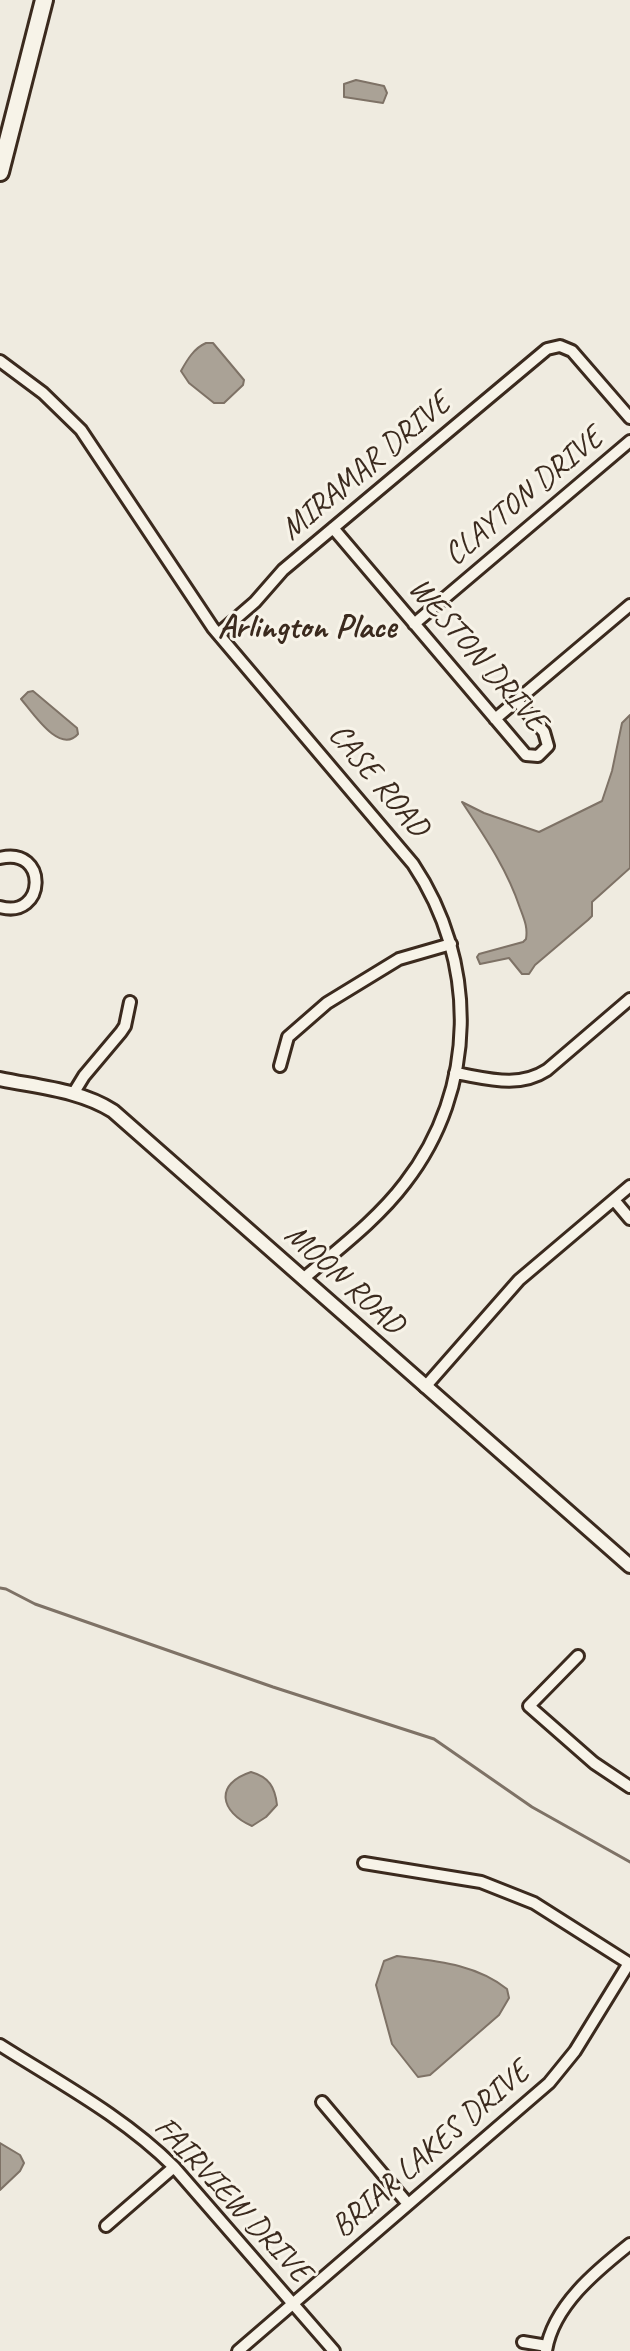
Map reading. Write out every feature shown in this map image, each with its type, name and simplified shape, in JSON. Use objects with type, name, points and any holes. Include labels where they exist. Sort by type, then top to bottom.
[{"type":"main road","points":[[0,172],[44,0]]},
{"type":"street","name":"MIRAMAR DRIVE","points":[[218,634],[250,607],[283,570],[552,346],[572,351],[630,418]]},
{"type":"street","name":"CASE ROAD","points":[[0,361],[43,393],[81,430],[218,634],[408,857],[434,901],[451,944],[462,998],[461,1032],[446,1110],[436,1133],[404,1185],[377,1214],[303,1279]]},
{"type":"street","name":"CLAYTON DRIVE","points":[[414,624],[630,441]]},
{"type":"street","name":"WESTON DRIVE","points":[[333,528],[526,755],[533,757],[542,754],[548,746],[546,736],[517,701]]},
{"type":"street","points":[[495,719],[630,605]]},
{"type":"street","points":[[0,858],[8,856],[24,860],[31,866],[36,883],[24,905],[0,907]]},
{"type":"street","points":[[280,1066],[288,1037],[327,1003],[399,959],[451,944]]},
{"type":"street","points":[[455,1073],[510,1081],[535,1077],[630,999]]},
{"type":"street","points":[[73,1094],[125,1026],[130,1002]]},
{"type":"street","name":"MOON ROAD","points":[[0,1079],[73,1094],[113,1111],[630,1566]]},
{"type":"street","points":[[425,1387],[519,1280],[630,1186]]},
{"type":"street","points":[[614,1200],[630,1219]]},
{"type":"street","points":[[578,1656],[529,1706],[594,1763],[630,1787]]},
{"type":"street","points":[[364,1863],[481,1882],[534,1903],[629,1963]]},
{"type":"street","name":"BRIAR LAKES DRIVE","points":[[238,2351],[549,2083],[575,2051],[629,1963]]},
{"type":"street","name":"FAIRVIEW DRIVE","points":[[0,2045],[138,2133],[174,2167],[334,2351]]},
{"type":"street","points":[[322,2102],[408,2204]]},
{"type":"street","points":[[106,2226],[174,2167]]},
{"type":"street","points":[[523,2342],[546,2348],[553,2324],[567,2305],[597,2272],[630,2244]]},
{"type":"shaded area","points":[[356,80],[384,86],[387,93],[383,103],[344,97],[344,84]]},
{"type":"shaded area","points":[[206,343],[213,343],[244,380],[243,385],[224,403],[214,403],[189,383],[181,371],[194,351]]},
{"type":"shaded area","points":[[33,691],[77,728],[78,734],[71,739],[63,739],[47,730],[21,699]]},
{"type":"shaded area","points":[[630,715],[630,868],[592,902],[592,916],[535,965],[529,974],[522,974],[509,958],[480,964],[479,954],[523,942],[526,931],[515,894],[502,867],[462,802],[539,832],[602,801],[622,723]]},
{"type":"shaded area","points":[[251,1772],[270,1784],[277,1805],[252,1826],[233,1813],[226,1798],[231,1784]]},
{"type":"shaded area","points":[[397,1956],[469,1969],[507,1989],[509,1998],[499,2015],[430,2075],[418,2077],[392,2044],[376,1985],[384,1961]]},
{"type":"shaded area","points":[[0,2143],[20,2155],[24,2163],[0,2190]]},
{"type":"waterway","points":[[0,1588],[35,1604],[273,1687],[434,1739],[532,1807],[630,1862]]},
{"type":"district","name":"Arlington Place","points":[[307,628]]}]
